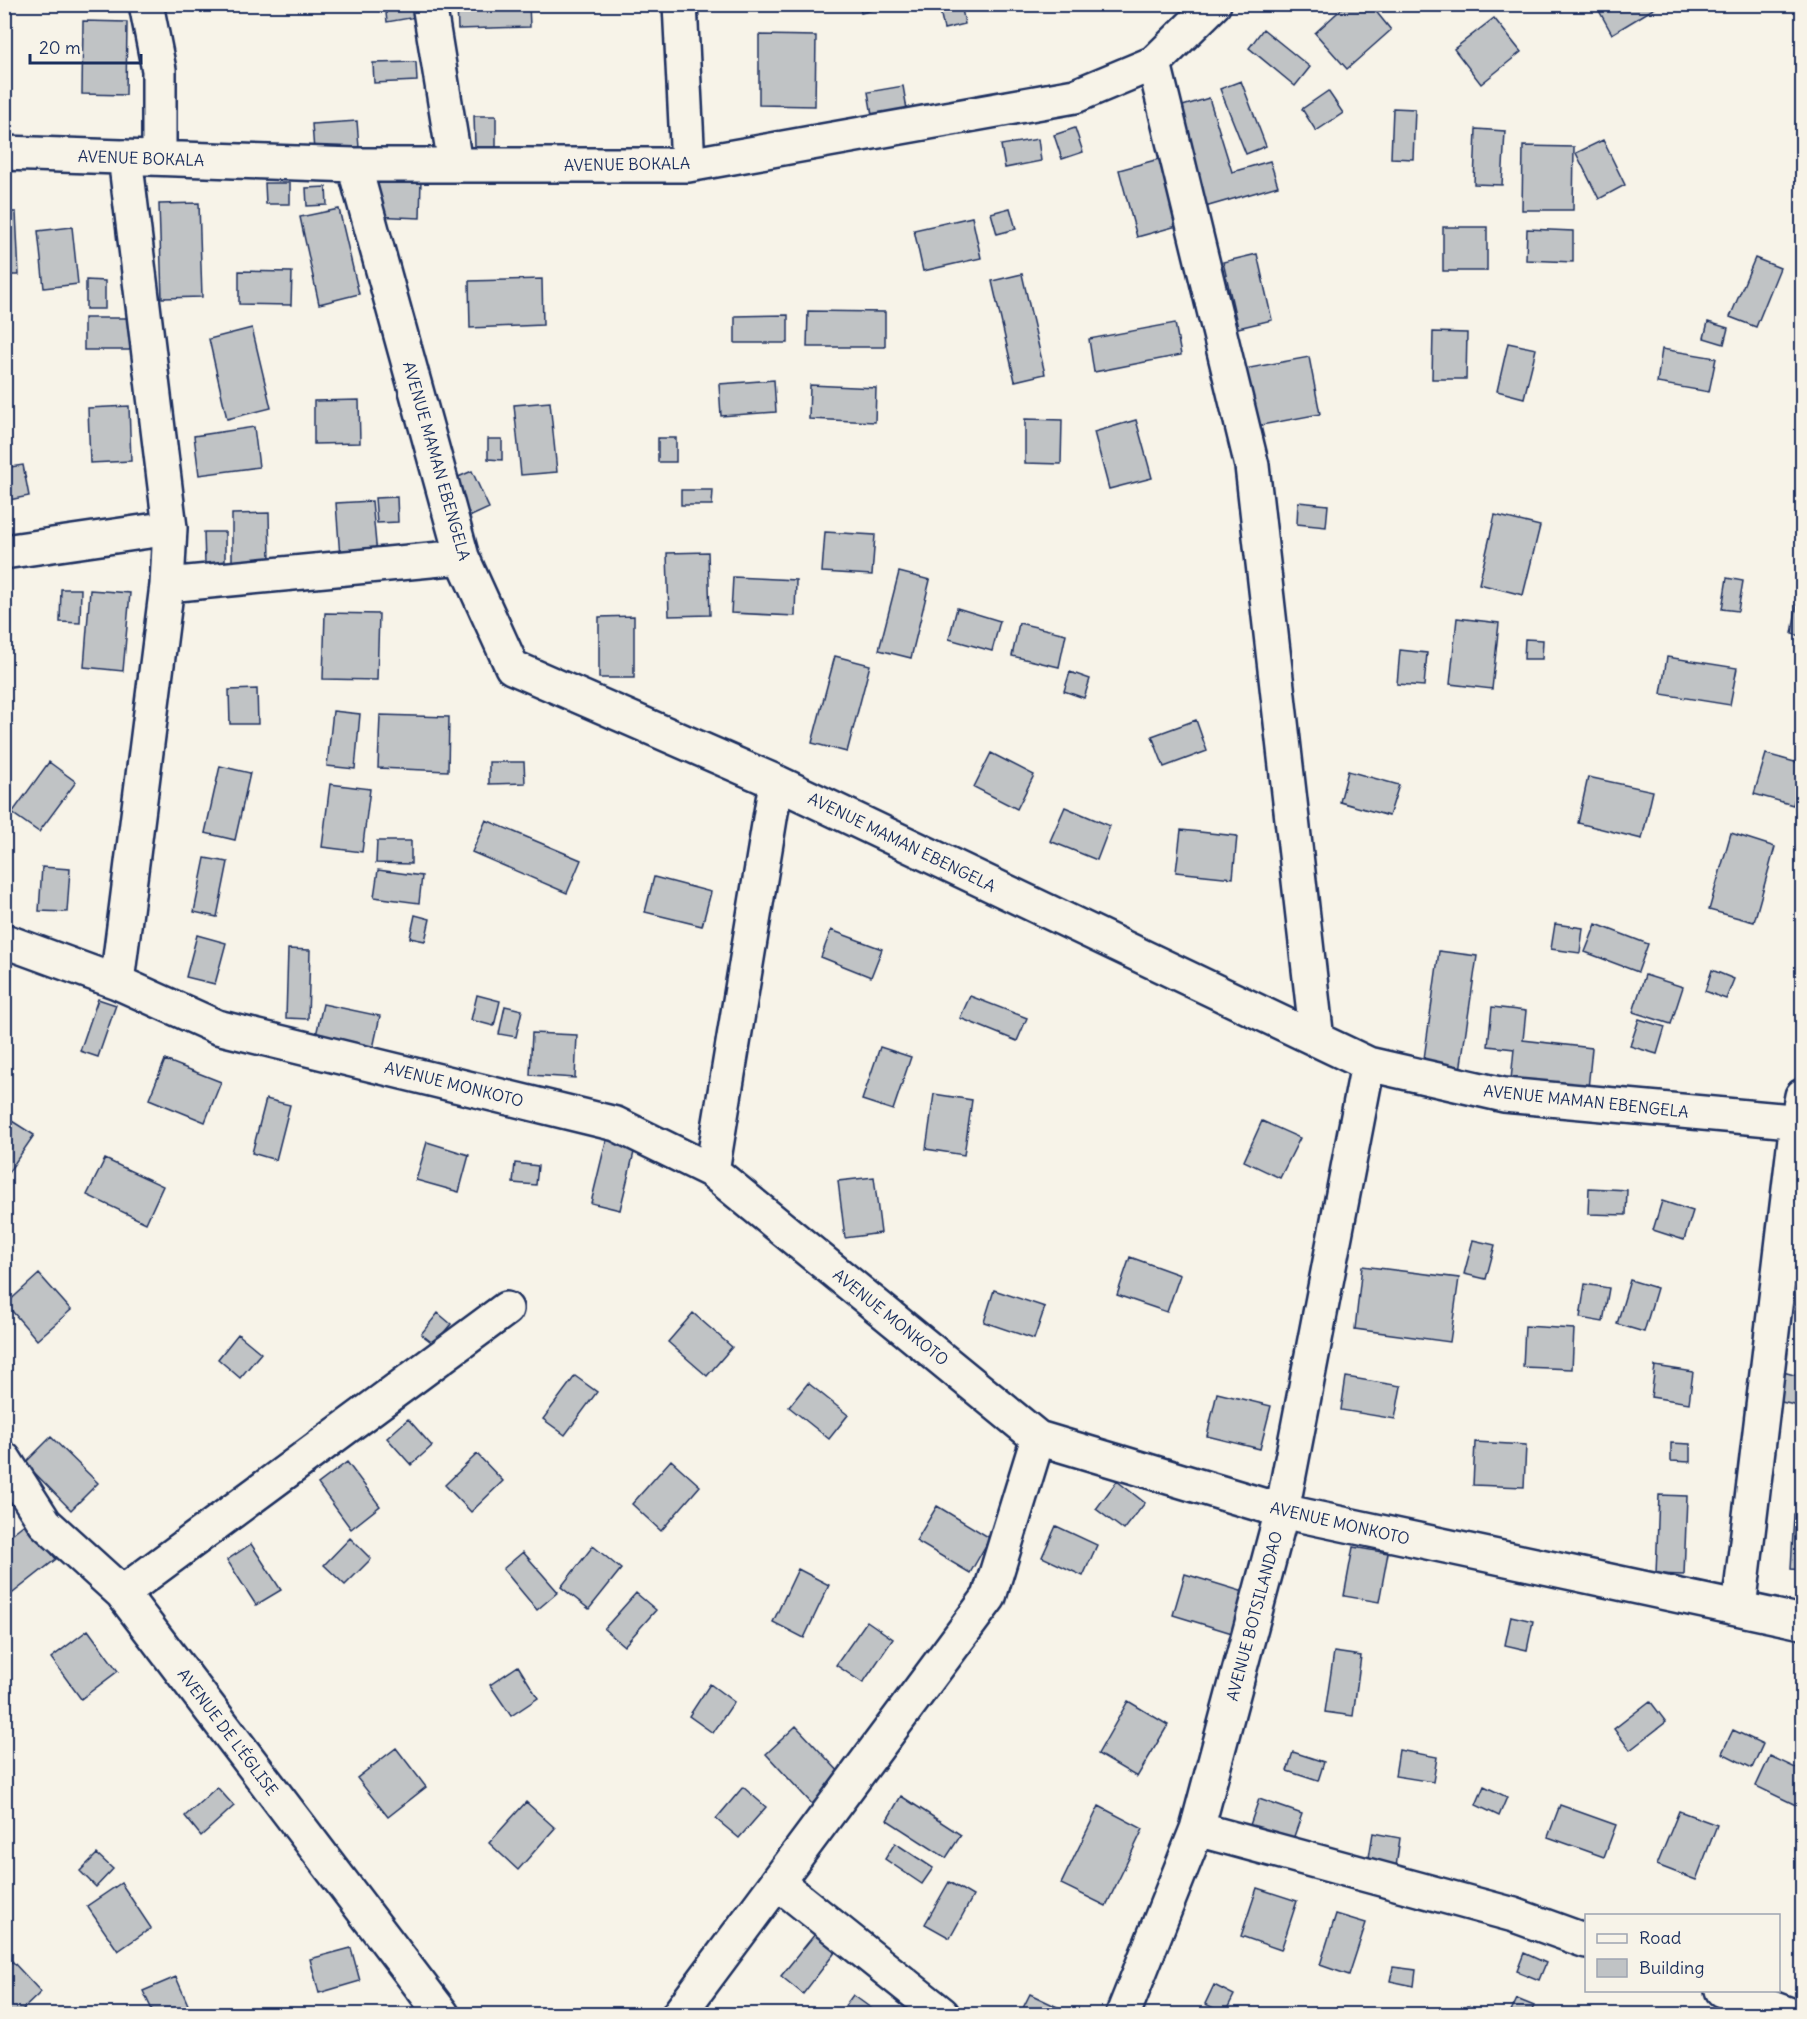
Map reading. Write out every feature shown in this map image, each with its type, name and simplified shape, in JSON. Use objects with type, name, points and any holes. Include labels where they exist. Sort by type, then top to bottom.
[{"type":"street","points":[[146,4],[159,69],[159,158]]},
{"type":"street","points":[[429,4],[455,164]]},
{"type":"street","points":[[680,4],[688,165]]},
{"type":"street","name":"AVENUE BOKALA","points":[[4,153],[354,165],[688,165],[1075,96],[1154,63],[1214,4]]},
{"type":"street","points":[[1154,63],[1252,466],[1317,1040]]},
{"type":"street","points":[[117,982],[167,585],[170,528],[125,157]]},
{"type":"street","name":"AVENUE MAMAN EBENGELA","points":[[354,165],[462,556],[512,668],[776,782],[1368,1064],[1504,1095],[1801,1114]]},
{"type":"street","points":[[4,552],[170,528]]},
{"type":"street","points":[[167,585],[462,556]]},
{"type":"street","points":[[712,1171],[776,782]]},
{"type":"street","name":"AVENUE MONKOTO","points":[[4,941],[117,982],[217,1027],[616,1124],[712,1171],[1038,1438],[1282,1511],[1803,1622]]},
{"type":"street","name":"AVENUE BOTSILANDAO","points":[[1123,2014],[1197,1829],[1282,1511],[1368,1064]]},
{"type":"street","points":[[1739,1608],[1801,1114]]},
{"type":"street","points":[[122,1593],[506,1309]]},
{"type":"street","points":[[679,2014],[989,1597],[1038,1438]]},
{"type":"street","name":"AVENUE DE L'ÉGLISE","points":[[4,1459],[45,1523],[122,1593],[442,2014]]},
{"type":"street","points":[[1197,1829],[1514,1915],[1585,1940]]},
{"type":"street","points":[[777,1882],[942,2014]]},
{"type":"street","points":[[1728,1992],[1788,2014]]},
{"type":"building","points":[[4,4],[20,4],[20,7],[4,7]]},
{"type":"building","points":[[385,4],[420,4],[422,16],[387,22]]},
{"type":"building","points":[[457,4],[529,4],[530,27],[458,29]]},
{"type":"building","points":[[859,4],[894,4],[861,13]]},
{"type":"building","points":[[961,4],[965,24],[944,29],[939,6]]},
{"type":"building","points":[[1347,4],[1370,4],[1391,30],[1347,69],[1315,33]]},
{"type":"building","points":[[1601,4],[1652,4],[1655,8],[1612,34],[1597,7]]},
{"type":"building","points":[[1494,18],[1521,52],[1481,84],[1454,49]]},
{"type":"building","points":[[83,21],[127,22],[126,95],[82,94]]},
{"type":"building","points":[[1263,29],[1310,67],[1295,86],[1249,48]]},
{"type":"building","points":[[759,35],[816,36],[815,106],[759,105]]},
{"type":"building","points":[[416,62],[417,81],[374,83],[373,63]]},
{"type":"building","points":[[1241,81],[1266,146],[1246,154],[1220,89]]},
{"type":"building","points":[[903,86],[908,115],[873,121],[868,92]]},
{"type":"building","points":[[1328,91],[1343,113],[1316,131],[1302,109]]},
{"type":"building","points":[[1209,98],[1232,172],[1270,161],[1278,186],[1205,207],[1176,108]]},
{"type":"building","points":[[1393,108],[1415,109],[1413,159],[1391,158]]},
{"type":"building","points":[[474,116],[496,116],[496,147],[475,147]]},
{"type":"building","points":[[357,121],[359,148],[314,151],[312,124]]},
{"type":"building","points":[[1075,128],[1083,152],[1062,159],[1054,135]]},
{"type":"building","points":[[1476,129],[1505,131],[1502,185],[1474,184]]},
{"type":"building","points":[[1038,139],[1041,161],[1005,168],[1001,145]]},
{"type":"building","points":[[1603,140],[1625,185],[1599,199],[1576,153]]},
{"type":"building","points":[[1523,146],[1574,147],[1573,210],[1522,210]]},
{"type":"building","points":[[1159,159],[1177,226],[1137,237],[1119,170]]},
{"type":"building","points":[[374,178],[421,179],[420,218],[373,216]]},
{"type":"building","points":[[265,183],[290,183],[290,204],[266,204]]},
{"type":"building","points":[[326,187],[327,205],[307,206],[306,188]]},
{"type":"building","points":[[199,203],[202,297],[162,298],[159,204]]},
{"type":"building","points":[[1010,208],[1016,229],[997,234],[991,213]]},
{"type":"building","points":[[339,209],[359,294],[319,304],[300,217]]},
{"type":"building","points":[[4,212],[16,212],[19,275],[4,275]]},
{"type":"building","points":[[972,217],[981,258],[923,271],[914,230]]},
{"type":"building","points":[[72,227],[78,284],[44,288],[38,231]]},
{"type":"building","points":[[1443,227],[1487,227],[1487,271],[1443,271]]},
{"type":"building","points":[[1527,229],[1573,231],[1573,262],[1526,260]]},
{"type":"building","points":[[1257,254],[1272,320],[1238,328],[1223,262]]},
{"type":"building","points":[[1755,258],[1780,268],[1756,327],[1730,317]]},
{"type":"building","points":[[239,271],[292,272],[291,305],[239,304]]},
{"type":"building","points":[[1022,274],[1045,374],[1015,381],[992,281]]},
{"type":"building","points":[[542,279],[543,325],[470,328],[469,281]]},
{"type":"building","points":[[86,280],[105,281],[105,309],[86,309]]},
{"type":"building","points":[[808,311],[885,312],[885,347],[807,347]]},
{"type":"building","points":[[788,315],[788,343],[735,343],[735,316]]},
{"type":"building","points":[[84,318],[130,318],[130,350],[84,350]]},
{"type":"building","points":[[1708,322],[1728,328],[1724,344],[1704,338]]},
{"type":"building","points":[[1175,323],[1181,355],[1094,372],[1089,339]]},
{"type":"building","points":[[252,328],[271,408],[227,419],[209,339]]},
{"type":"building","points":[[1433,332],[1467,333],[1466,379],[1432,379]]},
{"type":"building","points":[[1508,343],[1536,349],[1524,398],[1497,391]]},
{"type":"building","points":[[1662,349],[1716,358],[1709,392],[1657,383]]},
{"type":"building","points":[[1309,357],[1320,414],[1251,427],[1239,370]]},
{"type":"building","points":[[774,380],[776,412],[721,416],[719,384]]},
{"type":"building","points":[[810,385],[876,388],[875,422],[809,419]]},
{"type":"building","points":[[359,400],[360,443],[314,444],[314,401]]},
{"type":"building","points":[[550,402],[557,472],[521,475],[514,405]]},
{"type":"building","points":[[129,406],[131,461],[90,463],[88,408]]},
{"type":"building","points":[[1025,419],[1062,420],[1061,464],[1025,463]]},
{"type":"building","points":[[1136,420],[1152,478],[1109,489],[1094,432]]},
{"type":"building","points":[[254,427],[259,467],[199,475],[194,436]]},
{"type":"building","points":[[658,438],[676,438],[676,462],[658,462]]},
{"type":"building","points":[[488,439],[502,439],[502,460],[488,459]]},
{"type":"building","points":[[23,465],[29,496],[4,501],[4,468]]},
{"type":"building","points":[[472,471],[489,508],[467,518],[449,481]]},
{"type":"building","points":[[681,490],[713,490],[712,505],[681,505]]},
{"type":"building","points":[[397,497],[398,522],[377,523],[375,498]]},
{"type":"building","points":[[372,501],[377,555],[340,557],[336,503]]},
{"type":"building","points":[[1298,502],[1328,505],[1326,527],[1297,524]]},
{"type":"building","points":[[269,513],[270,561],[232,562],[232,514]]},
{"type":"building","points":[[1495,515],[1540,526],[1523,595],[1479,584]]},
{"type":"building","points":[[204,532],[225,532],[225,564],[205,564]]},
{"type":"building","points":[[825,532],[875,535],[872,575],[822,572]]},
{"type":"building","points":[[708,552],[710,615],[669,616],[667,553]]},
{"type":"building","points":[[899,572],[930,580],[911,658],[879,650]]},
{"type":"building","points":[[733,577],[796,580],[795,616],[731,613]]},
{"type":"building","points":[[1727,578],[1743,581],[1738,611],[1722,609]]},
{"type":"building","points":[[1802,578],[1802,636],[1792,634]]},
{"type":"building","points":[[61,589],[81,589],[80,623],[60,622]]},
{"type":"building","points":[[90,590],[130,593],[123,671],[84,667]]},
{"type":"building","points":[[957,608],[1000,621],[992,651],[949,639]]},
{"type":"building","points":[[325,613],[379,614],[377,680],[323,679]]},
{"type":"building","points":[[634,616],[634,678],[599,678],[599,617]]},
{"type":"building","points":[[1457,618],[1499,623],[1492,689],[1450,684]]},
{"type":"building","points":[[1019,623],[1066,634],[1059,667],[1012,656]]},
{"type":"building","points":[[1525,639],[1543,640],[1542,659],[1524,659]]},
{"type":"building","points":[[1400,650],[1427,653],[1424,686],[1397,684]]},
{"type":"building","points":[[835,656],[870,665],[847,752],[812,743]]},
{"type":"building","points":[[1667,657],[1737,668],[1730,705],[1661,694]]},
{"type":"building","points":[[1070,672],[1090,679],[1084,698],[1064,691]]},
{"type":"building","points":[[257,689],[258,724],[230,724],[229,690]]},
{"type":"building","points":[[333,711],[360,714],[355,769],[327,766]]},
{"type":"building","points":[[380,715],[449,717],[448,771],[378,768]]},
{"type":"building","points":[[1196,720],[1207,751],[1164,767],[1152,736]]},
{"type":"building","points":[[991,753],[1034,775],[1017,809],[974,787]]},
{"type":"building","points":[[1766,754],[1802,764],[1793,805],[1754,794]]},
{"type":"building","points":[[49,762],[76,782],[39,832],[12,813]]},
{"type":"building","points":[[489,762],[524,762],[525,783],[489,784]]},
{"type":"building","points":[[220,766],[250,773],[235,840],[205,833]]},
{"type":"building","points":[[1348,771],[1399,785],[1389,816],[1340,802]]},
{"type":"building","points":[[1588,777],[1653,791],[1642,839],[1578,823]]},
{"type":"building","points":[[330,784],[370,789],[362,852],[322,847]]},
{"type":"building","points":[[1065,807],[1110,826],[1097,860],[1050,841]]},
{"type":"building","points":[[486,820],[581,860],[567,893],[472,852]]},
{"type":"building","points":[[1181,830],[1237,836],[1233,878],[1176,872]]},
{"type":"building","points":[[1731,833],[1775,847],[1754,922],[1709,910]]},
{"type":"building","points":[[377,841],[411,841],[411,864],[376,863]]},
{"type":"building","points":[[205,858],[228,862],[217,917],[194,912]]},
{"type":"building","points":[[42,867],[70,869],[67,912],[39,911]]},
{"type":"building","points":[[378,870],[422,876],[419,903],[374,897]]},
{"type":"building","points":[[654,877],[711,892],[702,926],[645,912]]},
{"type":"building","points":[[415,915],[430,919],[425,941],[410,938]]},
{"type":"building","points":[[1555,924],[1583,928],[1580,953],[1551,949]]},
{"type":"building","points":[[1596,924],[1648,944],[1638,972],[1585,952]]},
{"type":"building","points":[[831,930],[882,949],[871,977],[821,957]]},
{"type":"building","points":[[197,935],[226,943],[215,984],[186,977]]},
{"type":"building","points":[[288,949],[310,950],[308,1019],[286,1018]]},
{"type":"building","points":[[1439,951],[1477,956],[1460,1071],[1423,1066]]},
{"type":"building","points":[[1712,970],[1734,979],[1726,999],[1705,991]]},
{"type":"building","points":[[1645,975],[1683,987],[1671,1024],[1633,1012]]},
{"type":"building","points":[[477,995],[500,1001],[494,1026],[471,1020]]},
{"type":"building","points":[[970,996],[1027,1018],[1017,1041],[960,1018]]},
{"type":"building","points":[[98,999],[116,1005],[98,1057],[80,1051]]},
{"type":"building","points":[[323,1004],[380,1016],[372,1053],[315,1040]]},
{"type":"building","points":[[505,1006],[522,1010],[516,1037],[499,1034]]},
{"type":"building","points":[[1492,1007],[1526,1011],[1523,1040],[1592,1048],[1588,1089],[1511,1080],[1514,1049],[1488,1046]]},
{"type":"building","points":[[1639,1019],[1665,1027],[1657,1054],[1630,1046]]},
{"type":"building","points":[[532,1033],[577,1035],[575,1078],[530,1075]]},
{"type":"building","points":[[880,1047],[911,1057],[893,1110],[862,1100]]},
{"type":"building","points":[[165,1060],[221,1082],[205,1122],[149,1099]]},
{"type":"building","points":[[934,1094],[972,1100],[964,1155],[926,1149]]},
{"type":"building","points":[[266,1099],[290,1105],[276,1160],[252,1153]]},
{"type":"building","points":[[4,1116],[34,1135],[8,1173],[4,1170]]},
{"type":"building","points":[[1262,1121],[1300,1138],[1280,1178],[1244,1161]]},
{"type":"building","points":[[607,1137],[636,1144],[620,1210],[591,1203]]},
{"type":"building","points":[[427,1142],[469,1155],[459,1192],[416,1180]]},
{"type":"building","points":[[105,1159],[163,1186],[146,1223],[87,1195]]},
{"type":"building","points":[[515,1163],[538,1166],[536,1185],[513,1183]]},
{"type":"building","points":[[874,1177],[881,1233],[845,1238],[838,1181]]},
{"type":"building","points":[[1589,1188],[1627,1190],[1626,1215],[1588,1214]]},
{"type":"building","points":[[1662,1201],[1693,1211],[1684,1240],[1653,1230]]},
{"type":"building","points":[[1473,1240],[1495,1245],[1486,1279],[1464,1274]]},
{"type":"building","points":[[1130,1257],[1180,1275],[1167,1312],[1117,1295]]},
{"type":"building","points":[[1362,1266],[1459,1278],[1450,1342],[1355,1329]]},
{"type":"building","points":[[39,1274],[71,1310],[37,1340],[6,1304]]},
{"type":"building","points":[[1630,1280],[1657,1288],[1644,1332],[1617,1324]]},
{"type":"building","points":[[1585,1284],[1609,1288],[1603,1322],[1580,1318]]},
{"type":"building","points":[[994,1290],[1045,1307],[1034,1339],[984,1322]]},
{"type":"building","points":[[438,1313],[451,1324],[434,1344],[421,1334]]},
{"type":"building","points":[[693,1313],[732,1347],[707,1376],[668,1342]]},
{"type":"building","points":[[1525,1326],[1574,1329],[1572,1369],[1523,1367]]},
{"type":"building","points":[[238,1334],[261,1353],[240,1378],[218,1359]]},
{"type":"building","points":[[1655,1366],[1693,1372],[1689,1403],[1651,1397]]},
{"type":"building","points":[[1783,1372],[1802,1377],[1799,1406],[1777,1401]]},
{"type":"building","points":[[575,1376],[597,1392],[565,1435],[543,1419]]},
{"type":"building","points":[[1346,1377],[1401,1386],[1395,1419],[1341,1410]]},
{"type":"building","points":[[808,1383],[848,1415],[829,1439],[789,1407]]},
{"type":"building","points":[[1217,1393],[1271,1406],[1260,1449],[1207,1436]]},
{"type":"building","points":[[408,1419],[432,1446],[411,1465],[387,1438]]},
{"type":"building","points":[[51,1437],[98,1483],[71,1510],[25,1463]]},
{"type":"building","points":[[1475,1442],[1526,1445],[1524,1487],[1473,1485]]},
{"type":"building","points":[[1671,1443],[1690,1444],[1690,1462],[1671,1461]]},
{"type":"building","points":[[477,1454],[503,1481],[471,1512],[445,1485]]},
{"type":"building","points":[[671,1460],[700,1486],[661,1531],[632,1504]]},
{"type":"building","points":[[347,1462],[380,1506],[351,1529],[318,1484]]},
{"type":"building","points":[[1117,1481],[1145,1503],[1124,1530],[1096,1509]]},
{"type":"building","points":[[1659,1495],[1687,1496],[1684,1575],[1656,1574]]},
{"type":"building","points":[[937,1506],[990,1538],[970,1573],[916,1541]]},
{"type":"building","points":[[1794,1514],[1802,1514],[1802,1570],[1791,1569]]},
{"type":"building","points":[[27,1522],[56,1559],[4,1600],[4,1540]]},
{"type":"building","points":[[1056,1526],[1097,1545],[1083,1576],[1042,1557]]},
{"type":"building","points":[[350,1538],[371,1559],[345,1585],[324,1565]]},
{"type":"building","points":[[251,1544],[281,1590],[256,1605],[227,1560]]},
{"type":"building","points":[[593,1546],[621,1569],[589,1609],[561,1587]]},
{"type":"building","points":[[1353,1547],[1388,1553],[1379,1602],[1344,1596]]},
{"type":"building","points":[[523,1552],[558,1592],[537,1610],[503,1569]]},
{"type":"building","points":[[798,1569],[829,1585],[804,1638],[773,1622]]},
{"type":"building","points":[[1185,1574],[1244,1592],[1232,1633],[1173,1615]]},
{"type":"building","points":[[636,1593],[656,1610],[624,1646],[604,1629]]},
{"type":"building","points":[[1511,1616],[1533,1621],[1527,1650],[1505,1645]]},
{"type":"building","points":[[867,1621],[893,1639],[863,1683],[836,1665]]},
{"type":"building","points":[[88,1630],[118,1671],[81,1699],[51,1658]]},
{"type":"building","points":[[1334,1652],[1361,1656],[1353,1716],[1325,1712]]},
{"type":"building","points":[[518,1666],[538,1698],[511,1716],[490,1685]]},
{"type":"building","points":[[710,1684],[734,1702],[713,1733],[689,1716]]},
{"type":"building","points":[[1128,1701],[1168,1725],[1137,1777],[1098,1754]]},
{"type":"building","points":[[1650,1701],[1666,1722],[1630,1750],[1614,1729]]},
{"type":"building","points":[[796,1726],[843,1776],[812,1804],[766,1754]]},
{"type":"building","points":[[1733,1730],[1763,1744],[1752,1768],[1722,1753]]},
{"type":"building","points":[[396,1748],[426,1787],[388,1817],[357,1778]]},
{"type":"building","points":[[1399,1750],[1437,1757],[1433,1782],[1395,1776]]},
{"type":"building","points":[[1293,1752],[1324,1762],[1318,1781],[1287,1771]]},
{"type":"building","points":[[1770,1756],[1802,1771],[1802,1808],[1756,1786]]},
{"type":"building","points":[[1484,1786],[1507,1797],[1499,1816],[1476,1805]]},
{"type":"building","points":[[217,1787],[234,1806],[201,1836],[185,1816]]},
{"type":"building","points":[[743,1787],[766,1807],[739,1838],[716,1819]]},
{"type":"building","points":[[901,1796],[961,1835],[946,1858],[887,1820]]},
{"type":"building","points":[[1259,1799],[1302,1814],[1292,1842],[1249,1828]]},
{"type":"building","points":[[526,1802],[555,1828],[518,1870],[489,1843]]},
{"type":"building","points":[[1560,1805],[1616,1825],[1604,1857],[1548,1837]]},
{"type":"building","points":[[1099,1806],[1143,1829],[1106,1906],[1061,1884]]},
{"type":"building","points":[[1679,1811],[1717,1825],[1696,1880],[1657,1865]]},
{"type":"building","points":[[1373,1833],[1400,1838],[1395,1874],[1367,1870]]},
{"type":"building","points":[[895,1843],[933,1868],[922,1884],[885,1859]]},
{"type":"building","points":[[97,1854],[113,1869],[96,1887],[80,1871]]},
{"type":"building","points":[[949,1882],[973,1896],[950,1938],[925,1924]]},
{"type":"building","points":[[121,1883],[151,1928],[118,1951],[87,1906]]},
{"type":"building","points":[[1257,1888],[1297,1901],[1281,1950],[1241,1936]]},
{"type":"building","points":[[1336,1914],[1366,1923],[1349,1975],[1320,1965]]},
{"type":"building","points":[[815,1934],[836,1951],[803,1994],[781,1976]]},
{"type":"building","points":[[351,1948],[360,1981],[319,1993],[310,1959]]},
{"type":"building","points":[[1524,1953],[1546,1963],[1539,1980],[1517,1971]]},
{"type":"building","points":[[12,1961],[41,1992],[18,2014],[4,2014],[4,1968]]},
{"type":"building","points":[[1393,1967],[1416,1970],[1414,1986],[1390,1981]]},
{"type":"building","points":[[176,1977],[192,2014],[154,2014],[143,1991]]},
{"type":"building","points":[[1214,1985],[1234,1995],[1225,2013],[1205,2004]]},
{"type":"building","points":[[1030,1994],[1072,2014],[1020,2014]]},
{"type":"building","points":[[853,1995],[875,2011],[872,2014],[839,2014]]},
{"type":"building","points":[[1517,1999],[1534,2006],[1530,2014],[1510,2014]]},
{"type":"building","points":[[1468,2006],[1489,2014],[1464,2014]]}]
